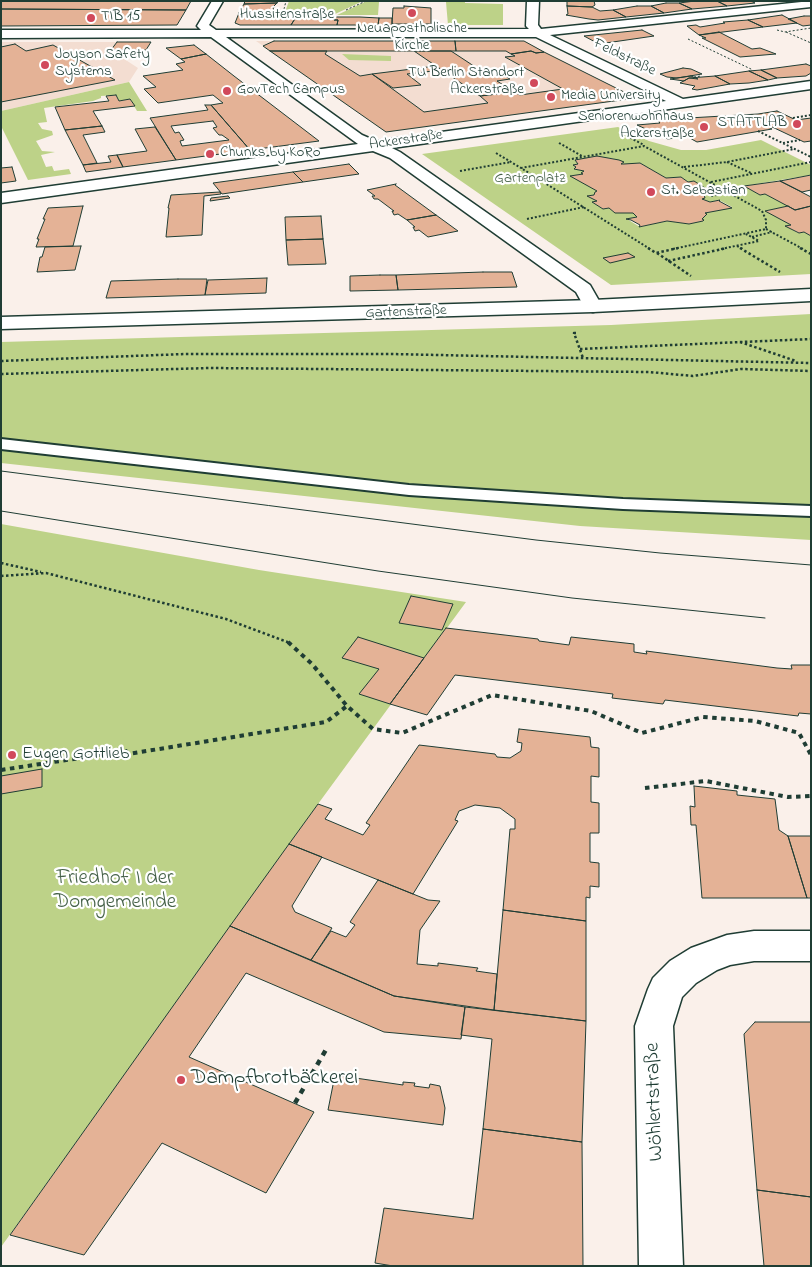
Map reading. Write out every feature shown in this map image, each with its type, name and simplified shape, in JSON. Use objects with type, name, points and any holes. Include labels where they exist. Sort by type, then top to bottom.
[{"type":"street","points":[[218,1],[204,26],[212,33],[358,139],[398,157],[583,289],[593,306]]},
{"type":"street","points":[[533,1],[532,26],[546,38]]},
{"type":"street","name":"Hussitenstraße","points":[[1,34],[212,33],[286,29],[546,38],[811,4]]},
{"type":"street","name":"Feldstraße","points":[[546,38],[681,104]]},
{"type":"street","name":"Ackerstraße","points":[[1,198],[811,85]]},
{"type":"street","name":"Gartenstraße","points":[[1,323],[593,306],[811,295]]},
{"type":"street","name":"Wöhlertstraße","points":[[660,1266],[654,1026],[666,989],[683,972],[704,959],[727,950],[754,946],[811,946]]},
{"type":"lane","points":[[1,444],[409,490],[623,504],[811,512]]},
{"type":"path","points":[[342,12],[366,1]]},
{"type":"path","points":[[785,32],[811,42]]},
{"type":"path","points":[[703,46],[753,70]]},
{"type":"path","points":[[793,118],[811,115]]},
{"type":"path","points":[[758,131],[811,157]]},
{"type":"path","points":[[783,143],[800,140]]},
{"type":"path","points":[[559,143],[583,157]]},
{"type":"path","points":[[521,168],[644,146],[762,210],[766,220],[766,229]]},
{"type":"path","points":[[682,167],[727,162],[794,149]]},
{"type":"path","points":[[457,172],[511,162],[696,278]]},
{"type":"path","points":[[727,162],[752,174]]},
{"type":"path","points":[[710,182],[811,162]]},
{"type":"path","points":[[712,196],[730,193]]},
{"type":"path","points":[[526,219],[585,207]]},
{"type":"path","points":[[656,253],[766,229],[811,254]]},
{"type":"path","points":[[751,237],[772,232]]},
{"type":"path","points":[[668,261],[758,241],[744,233]]},
{"type":"path","points":[[737,246],[784,274]]},
{"type":"path","points":[[574,333],[583,358]]},
{"type":"path","points":[[580,349],[811,339]]},
{"type":"path","points":[[738,342],[799,362]]},
{"type":"path","points":[[1,361],[185,354],[391,354],[811,363]]},
{"type":"path","points":[[1,374],[210,368],[649,372],[693,376],[741,369],[811,371]]},
{"type":"path","points":[[1,563],[226,619],[287,640],[312,664],[347,706],[373,729],[402,733],[492,695],[591,711],[642,733],[702,717],[756,721],[799,733],[811,755]]},
{"type":"path","points":[[1,576],[46,573]]},
{"type":"path","points":[[1,770],[126,751],[128,754],[326,722],[347,706]]},
{"type":"path","points":[[645,788],[706,781],[788,797],[811,796]]},
{"type":"path","points":[[295,1103],[327,1048]]},
{"type":"shaded area","points":[[256,41],[524,41],[636,98],[386,132]]},
{"type":"shaded area","points":[[1,42],[117,42],[112,51],[138,68],[129,82],[1,111]]},
{"type":"green space","points":[[289,1],[363,1],[333,15],[284,15]]},
{"type":"green space","points":[[367,1],[465,1],[465,3],[503,4],[503,25],[448,25],[446,2],[379,2],[378,15],[337,15]]},
{"type":"green space","points":[[342,54],[391,56],[391,61],[349,60]]},
{"type":"green space","points":[[129,82],[147,111],[137,111],[130,99],[119,101],[116,95],[101,96],[101,98],[93,101],[44,108],[47,122],[38,123],[42,129],[52,131],[53,135],[36,141],[42,151],[55,152],[41,155],[46,167],[52,166],[54,171],[69,169],[71,174],[28,180],[1,126],[1,111]]},
{"type":"green space","name":"Gartenplatz","points":[[618,127],[649,141],[681,150],[706,150],[761,140],[811,165],[811,175],[744,186],[760,195],[765,194],[788,206],[766,211],[791,225],[786,226],[798,233],[804,232],[811,236],[811,274],[611,285],[422,154]],"holes":[[[611,158],[623,162],[621,164],[640,163],[666,178],[681,177],[688,182],[693,181],[705,188],[701,189],[710,193],[704,195],[702,199],[710,202],[719,200],[732,207],[705,213],[703,221],[689,224],[667,221],[640,227],[627,219],[637,217],[633,213],[615,213],[609,208],[603,209],[592,202],[597,201],[588,196],[594,195],[597,191],[571,176],[583,174],[584,171],[574,169],[578,164],[576,160]]]},
{"type":"green space","points":[[811,314],[811,540],[580,526],[1,463],[1,342],[611,325]]},
{"type":"green space","name":"Friedhof I der Domgemeinde","points":[[1,524],[259,570],[466,602],[318,804],[1,1247]]},
{"type":"building","points":[[1,1],[191,1],[186,10],[1,9]]},
{"type":"building","points":[[245,1],[278,1],[277,3],[244,4]]},
{"type":"building","points":[[567,1],[594,1],[595,5],[592,7],[567,6]]},
{"type":"building","points":[[717,1],[727,6],[692,9],[679,3]]},
{"type":"building","points":[[717,1],[751,1],[755,3],[727,6]]},
{"type":"building","points":[[277,3],[273,8],[276,8],[272,14],[239,13],[244,4]]},
{"type":"building","points":[[679,3],[692,9],[664,13],[651,6]]},
{"type":"building","name":"Neuapostholische Kirche","points":[[404,6],[431,8],[431,24],[392,24],[393,8],[404,8]]},
{"type":"building","points":[[567,6],[592,7],[600,11],[613,10],[626,17],[598,20],[566,15],[568,14]]},
{"type":"building","points":[[651,6],[664,13],[626,17],[613,10]]},
{"type":"building","name":"TIB 15","points":[[1,9],[186,10],[177,25],[1,26]]},
{"type":"building","points":[[239,13],[268,14],[267,16],[269,17],[296,17],[291,25],[240,25],[235,23]]},
{"type":"building","points":[[782,15],[797,23],[763,27],[748,20]]},
{"type":"building","points":[[811,16],[811,25],[803,26],[788,19]]},
{"type":"building","points":[[296,17],[334,17],[334,20],[338,20],[337,25],[291,25]]},
{"type":"building","points":[[334,17],[379,18],[378,25],[337,25],[338,20],[334,20]]},
{"type":"building","points":[[379,18],[392,18],[392,25],[378,25]]},
{"type":"building","points":[[748,20],[763,27],[699,35],[687,26],[696,25],[700,27],[725,23],[723,22]]},
{"type":"building","points":[[642,30],[654,36],[599,44],[584,36]]},
{"type":"building","points":[[719,32],[752,49],[760,48],[776,54],[740,57],[699,35]]},
{"type":"building","points":[[274,41],[455,41],[456,51],[270,51],[263,46]]},
{"type":"building","points":[[455,41],[524,41],[544,52],[536,53],[531,51],[511,54],[506,51],[456,51]]},
{"type":"building","points":[[117,42],[151,42],[146,50],[111,50]]},
{"type":"building","name":"Joyson Safety Systems","points":[[15,44],[26,51],[53,45],[115,80],[1,102],[1,47]]},
{"type":"building","points":[[194,45],[206,54],[181,59],[166,48]]},
{"type":"building","points":[[270,51],[327,51],[325,54],[360,76],[372,74],[424,112],[488,103],[480,96],[514,92],[520,95],[563,89],[505,57],[515,56],[511,54],[531,51],[536,53],[544,52],[636,98],[386,132]]},
{"type":"building","points":[[414,51],[451,51],[489,76],[502,74],[510,79],[497,81],[514,92],[480,96]]},
{"type":"building","points":[[206,54],[319,141],[250,150],[211,105],[223,103],[213,95],[158,103],[144,89],[156,87],[143,76],[183,70],[176,64],[185,62],[181,59]]},
{"type":"building","points":[[806,64],[811,66],[811,73],[806,76],[777,78],[761,70]]},
{"type":"building","points":[[436,66],[442,70],[407,74],[421,85],[393,88],[372,74]]},
{"type":"building","points":[[683,68],[702,74],[677,78],[660,74]]},
{"type":"building","points":[[761,70],[777,78],[768,80],[749,71]]},
{"type":"building","points":[[749,71],[768,80],[730,84],[715,76]]},
{"type":"building","points":[[691,76],[698,79],[689,78],[684,81],[670,79]]},
{"type":"building","points":[[715,76],[730,84],[697,90],[692,89],[695,86],[680,83],[689,78]]},
{"type":"building","points":[[116,95],[119,101],[130,99],[135,106],[93,111],[102,126],[65,130],[55,107],[109,101],[106,96]]},
{"type":"building","points":[[205,105],[211,105],[250,150],[176,160],[150,118],[208,110]],"holes":[[[213,121],[217,127],[213,128],[219,135],[229,140],[182,146],[180,141],[184,140],[179,132],[175,133],[171,126]]]},
{"type":"building","name":"Seniorenwohnhaus Ackerstraße","points":[[777,111],[796,120],[811,118],[811,141],[804,142],[768,125],[765,126],[772,129],[697,142],[686,136],[668,139],[637,125],[660,123],[658,121],[671,119],[758,114]]},
{"type":"building","points":[[102,126],[105,132],[83,135],[97,163],[83,165],[65,130]]},
{"type":"building","points":[[155,127],[176,160],[123,167],[117,155],[147,151],[135,129]]},
{"type":"building","points":[[117,155],[123,167],[86,172],[83,165],[111,162],[108,156]]},
{"type":"building","name":"St. Sebastian","points":[[597,156],[624,162],[621,164],[640,163],[666,178],[681,177],[688,182],[694,181],[705,188],[701,189],[711,193],[704,195],[705,198],[702,199],[710,202],[720,200],[732,208],[705,213],[707,214],[702,219],[703,221],[689,224],[667,221],[639,227],[640,225],[626,219],[637,217],[633,213],[615,213],[609,208],[603,209],[592,202],[597,201],[587,196],[594,195],[597,191],[570,176],[583,174],[581,173],[584,171],[574,169],[576,167],[573,165],[578,164],[575,160]]},
{"type":"building","points":[[349,164],[359,174],[303,182],[293,172]]},
{"type":"building","points":[[12,167],[16,181],[1,183],[1,168]]},
{"type":"building","points":[[293,172],[303,182],[222,194],[213,183]]},
{"type":"building","points":[[811,175],[811,190],[802,192],[780,181]]},
{"type":"building","points":[[780,181],[811,197],[811,206],[795,210],[765,194],[760,195],[744,186]]},
{"type":"building","points":[[396,184],[436,215],[407,220],[398,214],[394,215],[392,211],[394,211],[378,199],[374,199],[372,196],[375,196],[367,190]]},
{"type":"building","points":[[220,192],[221,194],[204,196],[202,235],[166,237],[171,195]]},
{"type":"building","points":[[228,196],[230,198],[210,201],[211,198]]},
{"type":"building","points":[[83,206],[73,246],[36,247],[45,219],[43,219],[48,208]]},
{"type":"building","points":[[788,206],[795,210],[811,206],[811,236],[804,232],[799,233],[785,226],[791,225],[765,211]]},
{"type":"building","points":[[436,215],[458,231],[428,237],[419,230],[415,231],[413,227],[415,227],[407,220]]},
{"type":"building","points":[[321,216],[323,239],[286,240],[285,217]]},
{"type":"building","points":[[323,239],[326,264],[288,265],[286,240]]},
{"type":"building","points":[[81,246],[75,270],[37,272],[40,257],[42,257],[45,247]]},
{"type":"building","points":[[628,253],[635,257],[610,263],[603,258]]},
{"type":"building","points":[[512,272],[517,287],[398,290],[396,275]]},
{"type":"building","points":[[396,275],[398,290],[350,291],[350,276]]},
{"type":"building","points":[[267,278],[266,293],[205,295],[208,280]]},
{"type":"building","points":[[207,279],[205,295],[106,298],[111,281]]},
{"type":"building","points":[[411,596],[453,604],[442,630],[399,623]]},
{"type":"building","points":[[446,628],[538,639],[539,641],[569,645],[571,637],[634,644],[634,652],[647,654],[646,651],[777,668],[792,669],[791,665],[811,665],[811,714],[799,713],[798,716],[665,700],[663,704],[612,698],[613,694],[455,675],[427,715],[390,704]]},
{"type":"building","points":[[358,637],[424,658],[390,704],[359,694],[379,669],[342,658]]},
{"type":"building","points":[[519,729],[590,737],[591,747],[599,748],[599,777],[591,776],[591,802],[599,803],[599,833],[590,833],[590,862],[599,863],[599,887],[590,886],[590,898],[586,897],[586,921],[503,910],[510,829],[515,829],[515,819],[500,808],[475,805],[459,811],[455,820],[458,821],[413,894],[289,844],[318,804],[332,809],[325,819],[363,835],[370,825],[366,823],[419,745],[495,754],[497,757],[510,758],[521,751],[522,743],[517,742]]},
{"type":"building","points":[[42,769],[42,787],[1,794],[1,776]]},
{"type":"building","points":[[694,786],[737,791],[737,795],[775,799],[779,830],[788,836],[807,898],[702,898],[696,825],[691,825],[690,806],[695,807]]},
{"type":"building","points":[[788,836],[811,836],[811,898],[807,898]]},
{"type":"building","points":[[289,844],[322,857],[292,906],[295,912],[332,928],[311,960],[230,926]]},
{"type":"building","points":[[378,880],[428,900],[440,901],[420,930],[417,964],[438,966],[438,963],[478,968],[476,971],[497,974],[494,1010],[394,996],[311,960],[331,931],[346,937],[355,925],[350,922]]},
{"type":"building","points":[[503,910],[586,921],[586,1021],[494,1010]]},
{"type":"building","name":"Dampfbrotbäckerei","points":[[230,926],[394,996],[465,1007],[461,1039],[384,1032],[246,973],[189,1057],[314,1112],[266,1193],[162,1143],[84,1255],[10,1235]]},
{"type":"building","points":[[465,1007],[586,1021],[582,1142],[483,1129],[492,1039],[461,1035]]},
{"type":"building","points":[[755,1022],[811,1022],[811,1197],[757,1190],[744,1034]]},
{"type":"building","points":[[335,1075],[403,1085],[403,1082],[415,1083],[414,1086],[429,1088],[430,1084],[440,1086],[445,1108],[443,1125],[328,1110]]},
{"type":"building","points":[[483,1129],[582,1142],[583,1266],[393,1266],[375,1263],[384,1208],[473,1219]]},
{"type":"building","points":[[757,1190],[811,1197],[811,1266],[764,1266]]},
{"type":"tram line","points":[[1,471],[536,540],[660,553],[811,565]]},
{"type":"tram line","points":[[1,511],[378,571],[572,598],[765,618]]},
{"type":"place","name":"Neuapostholische Kirche","points":[[412,13]]},
{"type":"place","name":"TIB 15","points":[[91,18]]},
{"type":"place","name":"Joyson Safety Systems","points":[[45,65]]},
{"type":"place","name":"TU Berlin Standort Ackerstraße","points":[[534,83]]},
{"type":"place","name":"GovTech Campus","points":[[227,91]]},
{"type":"place","name":"Media University","points":[[551,97]]},
{"type":"place","name":"STATTLAB","points":[[797,124]]},
{"type":"place","name":"Seniorenwohnhaus Ackerstraße","points":[[704,127]]},
{"type":"place","name":"Chunks by KoRo","points":[[210,154]]},
{"type":"place","name":"St. Sebastian","points":[[651,192]]},
{"type":"place","name":"Eugen Gottlieb","points":[[12,755]]},
{"type":"place","name":"Dampfbrotbäckerei","points":[[181,1080]]}]
